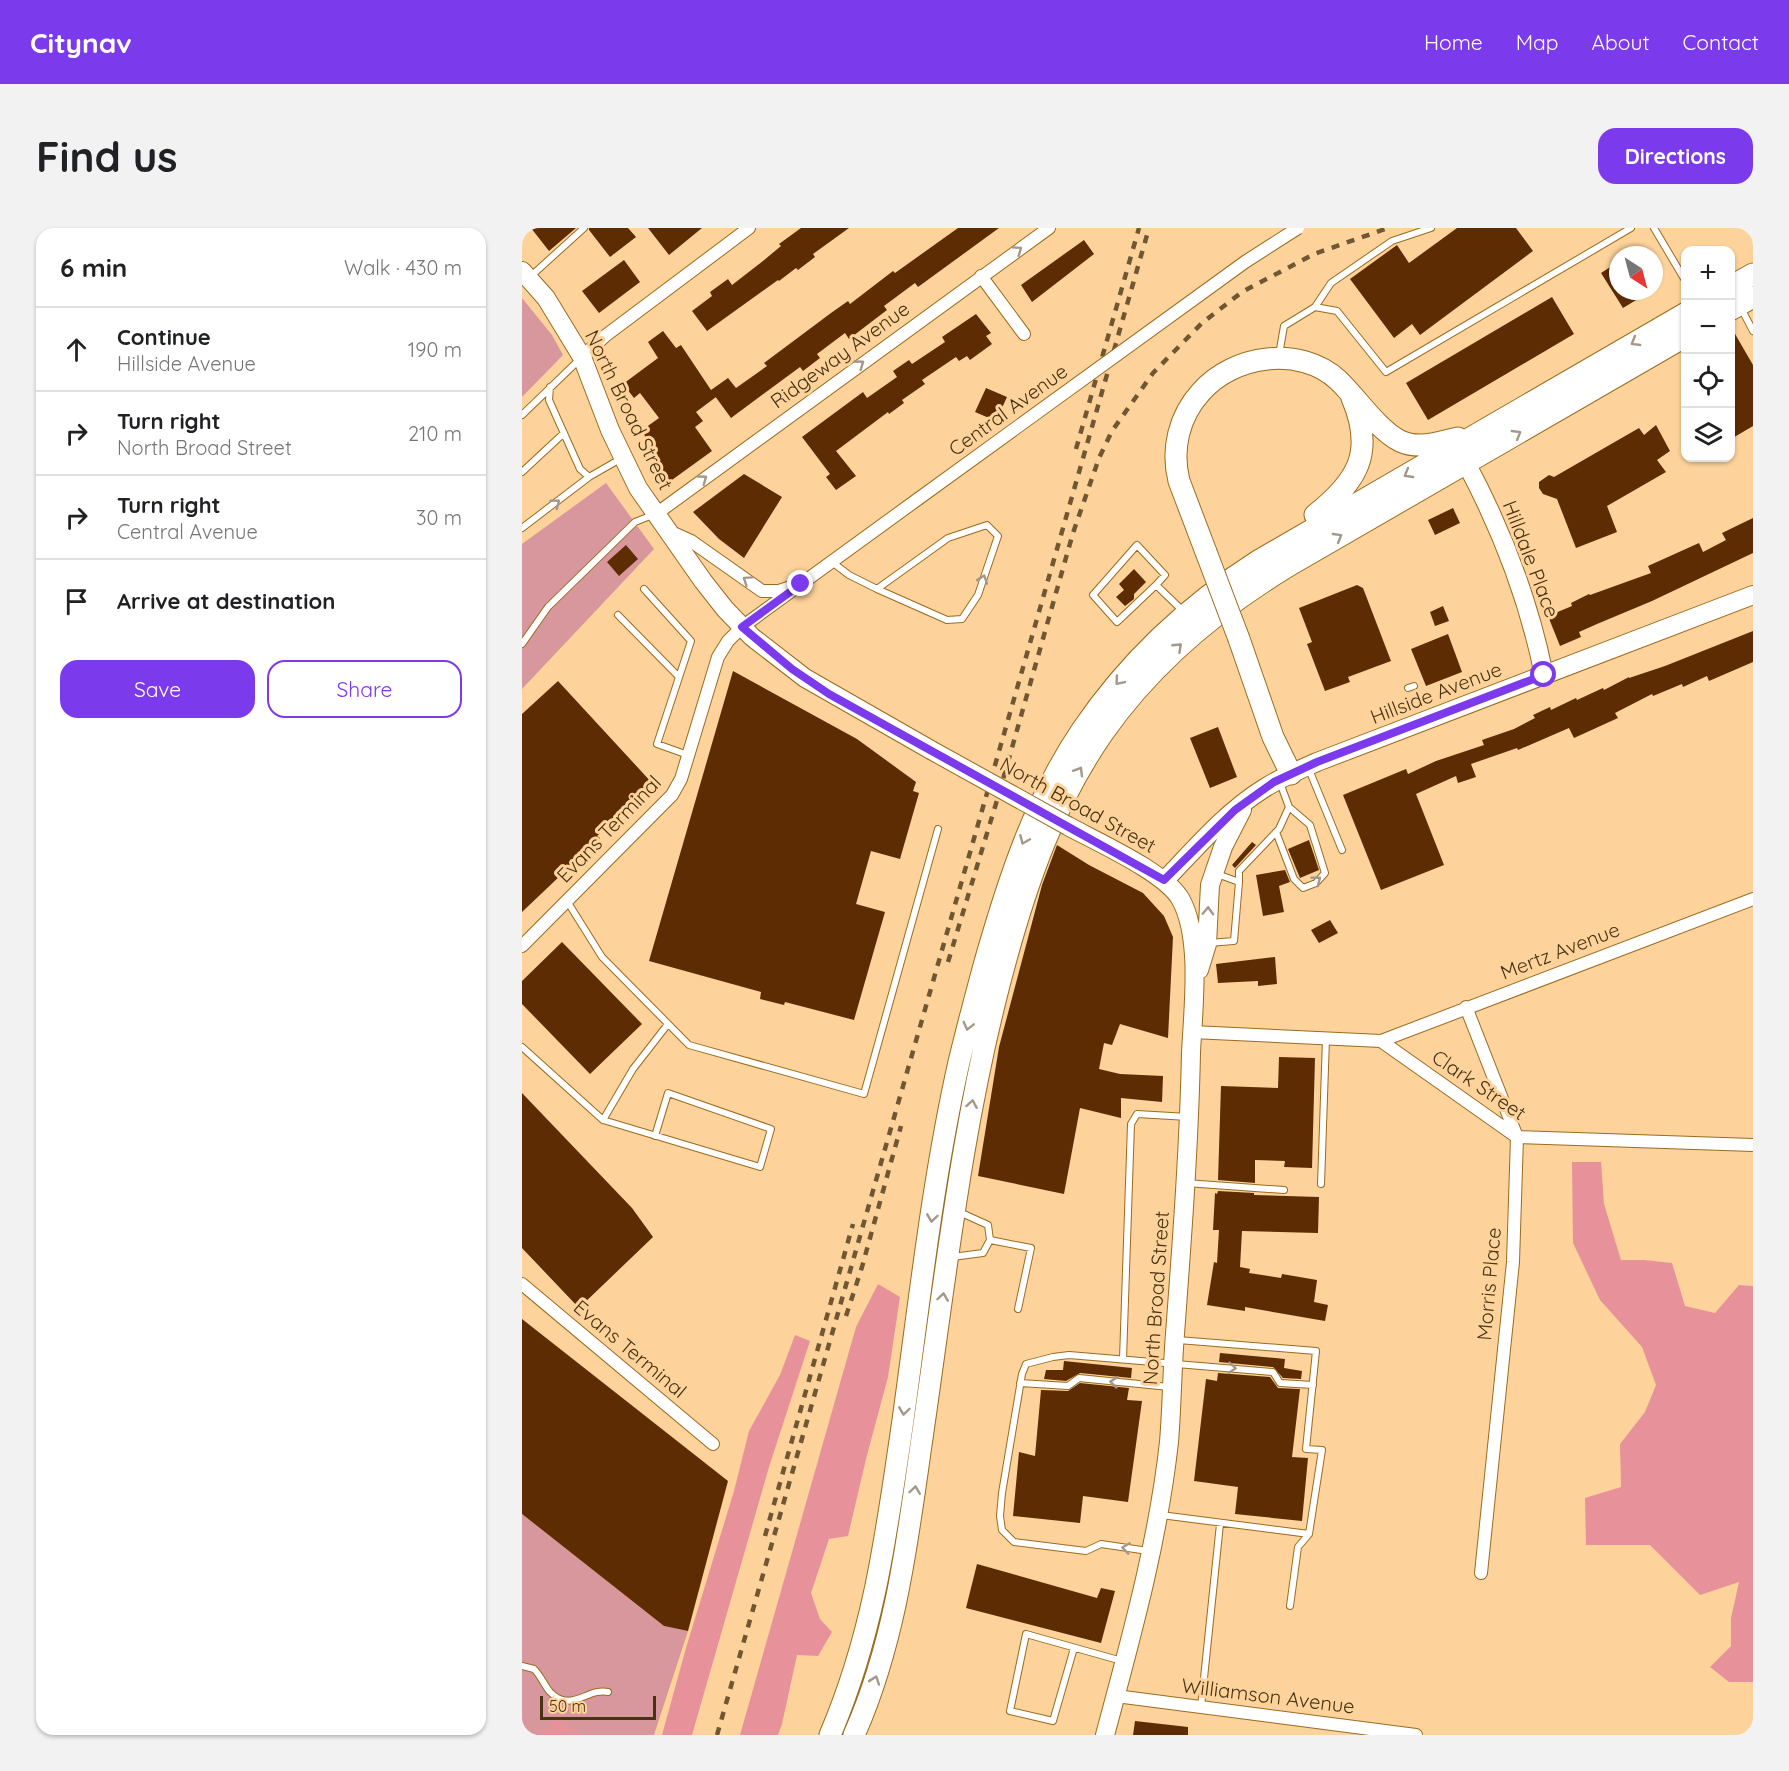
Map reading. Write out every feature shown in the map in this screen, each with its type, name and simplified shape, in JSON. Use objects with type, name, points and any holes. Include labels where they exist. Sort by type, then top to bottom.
[{"type":"highway","points":[[1738,300],[1753,274]]},
{"type":"highway","points":[[830,1735],[855,1669],[877,1586],[948,1116],[973,1006],[1005,892],[1020,849],[1038,808],[1080,732],[1133,665],[1186,614],[1218,588],[1258,561],[1681,316]]},
{"type":"highway","points":[[854,1735],[880,1666],[895,1611],[981,1052],[1036,860],[1074,779],[1104,732],[1137,690],[1196,630],[1225,607],[1266,579],[1681,339]]},
{"type":"highway","points":[[1292,773],[1273,737],[1176,471],[1177,442],[1191,403],[1219,375],[1254,361],[1279,358],[1300,361],[1320,368],[1337,379],[1387,431],[1401,441],[1425,445],[1477,434]]},
{"type":"highway","points":[[1258,561],[1331,503],[1352,479],[1359,463],[1362,438],[1357,411],[1349,392]]},
{"type":"main road","name":"North Broad Street","points":[[525,275],[546,298],[582,357],[610,430],[638,488],[703,581],[742,627],[779,659],[818,687],[1164,880],[1180,898],[1189,921],[1193,951],[1193,988],[1186,1183],[1173,1387],[1164,1484],[1151,1551],[1105,1735]]},
{"type":"main road","name":"Hilldale Place","points":[[1466,463],[1485,501],[1527,604],[1537,638],[1544,675]]},
{"type":"main road","name":"Hillside Avenue","points":[[1164,880],[1223,821],[1250,798],[1292,773],[1753,595]]},
{"type":"main road","points":[[1193,988],[1207,944],[1208,895],[1214,873],[1228,836],[1250,798]]},
{"type":"street","points":[[582,357],[605,336],[749,228]]},
{"type":"street","name":"Ridgeway Avenue","points":[[661,521],[981,276],[1049,228]]},
{"type":"street","name":"Central Avenue","points":[[742,627],[1245,262],[1299,228]]},
{"type":"street","points":[[981,276],[1023,334]]},
{"type":"street","points":[[661,521],[762,591],[779,591],[801,584]]},
{"type":"street","name":"Evans Terminal","points":[[523,943],[672,795],[681,779],[689,755],[718,657],[728,641],[742,627]]},
{"type":"street","name":"Mertz Avenue","points":[[1381,1041],[1753,899]]},
{"type":"street","name":"Morris Place","points":[[1466,1007],[1517,1137],[1513,1262],[1481,1573]]},
{"type":"street","points":[[1192,1032],[1381,1041]]},
{"type":"street","name":"Clark Street","points":[[1381,1041],[1517,1137],[1753,1145]]},
{"type":"street","name":"Evans Terminal","points":[[522,1284],[713,1444]]},
{"type":"street","name":"Williamson Avenue","points":[[1116,1696],[1416,1735]]},
{"type":"lane","points":[[525,275],[584,228]]},
{"type":"lane","points":[[1279,358],[1284,326],[1315,307],[1331,283],[1392,241],[1431,228]]},
{"type":"lane","points":[[1315,307],[1337,311],[1386,372],[1631,228]]},
{"type":"lane","points":[[1654,228],[1681,274]]},
{"type":"lane","points":[[1738,300],[1753,332]]},
{"type":"lane","points":[[522,415],[582,357]]},
{"type":"lane","points":[[550,387],[549,400],[580,469],[590,477]]},
{"type":"lane","points":[[522,472],[564,433]]},
{"type":"lane","points":[[522,528],[590,477],[623,458]]},
{"type":"lane","points":[[522,644],[548,607],[634,522],[661,521]]},
{"type":"lane","points":[[832,562],[849,575],[877,590],[948,620],[962,619],[978,595],[998,536],[987,525],[948,538],[877,590]]},
{"type":"lane","points":[[1137,545],[1165,575],[1156,585],[1117,622],[1093,595],[1137,545]]},
{"type":"lane","points":[[1156,585],[1186,614]]},
{"type":"lane","points":[[644,589],[691,641],[657,744],[689,755]]},
{"type":"lane","points":[[618,615],[679,677]]},
{"type":"lane","points":[[1207,944],[1234,941],[1239,871],[1276,832],[1289,807],[1292,773]]},
{"type":"lane","points":[[1292,773],[1341,850]]},
{"type":"lane","points":[[1276,832],[1294,879],[1303,888],[1316,883],[1325,873],[1310,825],[1289,807]]},
{"type":"lane","points":[[567,901],[602,957],[689,1045],[864,1094],[939,829]]},
{"type":"lane","points":[[1214,873],[1239,882]]},
{"type":"lane","points":[[603,1120],[633,1069],[668,1024]]},
{"type":"lane","points":[[1322,1184],[1326,1039]]},
{"type":"lane","points":[[522,1047],[603,1120],[655,1136],[760,1167],[771,1129],[668,1093],[655,1136]]},
{"type":"lane","points":[[1123,1359],[1131,1124],[1137,1114],[1189,1118]]},
{"type":"lane","points":[[1186,1183],[1284,1190]]},
{"type":"lane","points":[[949,1257],[983,1253],[990,1240],[988,1225],[955,1210]]},
{"type":"lane","points":[[990,1240],[1031,1248],[1018,1309]]},
{"type":"lane","points":[[1175,1339],[1316,1351],[1306,1449],[1322,1450],[1309,1534],[1298,1547],[1290,1606]]},
{"type":"lane","points":[[1151,1551],[1101,1544],[1086,1551],[1014,1542],[1002,1530],[1000,1516],[1002,1493],[1020,1383],[1026,1364],[1069,1355],[1174,1362],[1192,1366],[1273,1372],[1280,1383],[1313,1385]]},
{"type":"lane","points":[[1020,1383],[1068,1386],[1079,1378],[1173,1387]]},
{"type":"lane","points":[[1158,1515],[1309,1534]]},
{"type":"lane","points":[[1201,1707],[1220,1524]]},
{"type":"lane","points":[[1074,1648],[1053,1721],[1010,1711],[1026,1634],[1125,1662]]},
{"type":"lane","points":[[522,1666],[534,1669],[549,1691],[557,1698],[567,1701],[581,1699],[603,1690],[608,1692]]},
{"type":"shaded area","points":[[522,298],[552,335],[563,355],[522,397]]},
{"type":"shaded area","points":[[606,483],[654,549],[522,689],[522,544]]},
{"type":"shaded area","points":[[1572,1162],[1601,1162],[1604,1204],[1621,1260],[1672,1263],[1685,1306],[1715,1313],[1739,1285],[1753,1286],[1753,1682],[1729,1682],[1710,1667],[1731,1646],[1731,1618],[1739,1582],[1700,1595],[1650,1545],[1586,1545],[1585,1498],[1621,1487],[1620,1444],[1645,1412],[1656,1385],[1642,1347],[1600,1300],[1573,1243]]},
{"type":"shaded area","points":[[878,1284],[900,1297],[888,1377],[848,1536],[829,1539],[811,1593],[820,1619],[832,1632],[818,1656],[797,1655],[778,1735],[740,1735],[856,1327]]},
{"type":"shaded area","points":[[795,1335],[810,1341],[769,1467],[692,1735],[662,1735],[734,1491],[749,1431],[780,1375]]},
{"type":"shaded area","points":[[522,1514],[664,1626],[688,1631],[654,1735],[522,1735]]},
{"type":"shaded area","points":[[558,1720],[581,1734],[581,1735],[536,1735]]},
{"type":"building","points":[[531,228],[576,228],[549,251]]},
{"type":"building","points":[[589,228],[628,228],[636,237],[610,257]]},
{"type":"building","points":[[648,228],[702,228],[669,255]]},
{"type":"building","points":[[801,228],[849,228],[813,254],[815,257],[798,270],[796,268],[778,280],[707,331],[692,311],[712,296],[710,292],[728,279],[732,285]]},
{"type":"building","points":[[958,228],[999,228],[918,287],[915,283],[884,306],[887,310],[849,339],[845,333],[817,354],[820,358],[803,371],[800,367],[731,418],[716,397],[696,412],[703,421],[695,427],[712,451],[665,485],[644,434],[645,428],[659,418],[640,393],[634,398],[623,384],[658,358],[648,342],[663,331],[676,348],[681,345],[711,390],[728,378],[736,388],[767,366],[764,363],[831,313],[848,301],[850,304],[893,271],[895,273]]},
{"type":"building","points":[[1457,228],[1516,228],[1533,251],[1420,335],[1412,324],[1394,338],[1350,279],[1397,245],[1409,263]]},
{"type":"building","points":[[1084,240],[1094,254],[1032,302],[1021,285]]},
{"type":"building","points":[[624,260],[640,282],[599,313],[582,291]]},
{"type":"building","points":[[1609,268],[1609,286],[1601,273]]},
{"type":"building","points":[[1552,297],[1574,334],[1428,420],[1406,383]]},
{"type":"building","points":[[1618,300],[1636,300],[1623,308]]},
{"type":"building","points":[[976,314],[991,333],[986,336],[992,344],[970,360],[967,356],[959,361],[956,357],[922,380],[925,384],[902,400],[904,403],[889,414],[888,412],[836,451],[856,476],[836,490],[826,477],[830,474],[802,437],[863,392],[867,398],[897,377],[893,371],[909,360],[912,364],[945,342],[942,337]]},
{"type":"building","points":[[1735,334],[1753,365],[1753,426],[1735,437]]},
{"type":"building","points":[[986,388],[1007,397],[996,421],[975,412]]},
{"type":"building","points":[[1656,425],[1670,451],[1657,460],[1666,472],[1607,506],[1617,532],[1576,548],[1557,499],[1543,494],[1539,488],[1539,482],[1549,475],[1554,477],[1639,428],[1644,435]]},
{"type":"building","points":[[744,474],[782,497],[744,558],[719,539],[693,512]]},
{"type":"building","points":[[1453,508],[1460,523],[1435,535],[1428,520]]},
{"type":"building","points":[[1753,518],[1753,553],[1652,601],[1579,632],[1581,637],[1560,646],[1548,616],[1572,606],[1571,603],[1589,594],[1651,573],[1648,566],[1699,543],[1703,552],[1726,540],[1722,533]]},
{"type":"building","points":[[626,545],[638,559],[619,576],[607,562]]},
{"type":"building","points":[[1134,569],[1146,582],[1134,594],[1134,599],[1125,606],[1116,597],[1124,590],[1119,584]]},
{"type":"building","points":[[1357,585],[1363,588],[1391,661],[1348,677],[1350,682],[1325,691],[1307,644],[1312,642],[1299,608]]},
{"type":"building","points":[[1443,606],[1449,621],[1435,626],[1430,612]]},
{"type":"building","points":[[1753,631],[1753,662],[1709,681],[1707,676],[1683,687],[1682,684],[1653,696],[1652,694],[1615,713],[1618,718],[1574,738],[1569,728],[1518,750],[1517,748],[1471,764],[1476,777],[1458,783],[1456,776],[1416,794],[1444,865],[1381,890],[1343,795],[1406,769],[1408,774],[1436,761],[1484,745],[1482,740],[1514,729],[1535,718],[1533,715],[1550,707],[1551,710],[1576,698],[1577,700],[1603,688],[1604,690],[1629,677],[1665,666]]},
{"type":"building","points":[[1448,634],[1462,672],[1426,686],[1411,649]]},
{"type":"building","points":[[733,671],[857,739],[916,782],[913,791],[919,793],[900,859],[871,851],[856,904],[885,912],[854,1020],[785,1002],[784,1005],[760,999],[761,992],[649,961]]},
{"type":"building","points":[[558,681],[653,784],[597,836],[600,838],[522,912],[522,714]]},
{"type":"building","points":[[1218,727],[1237,777],[1210,788],[1190,738]]},
{"type":"building","points":[[1309,840],[1319,870],[1300,878],[1288,849]]},
{"type":"building","points":[[1252,842],[1256,845],[1235,868],[1232,865]]},
{"type":"building","points":[[1057,845],[1089,865],[1143,893],[1164,916],[1173,937],[1168,1038],[1120,1024],[1112,1045],[1104,1043],[1099,1069],[1120,1074],[1163,1076],[1162,1102],[1121,1098],[1121,1118],[1080,1108],[1064,1194],[978,1176],[999,1047],[1042,885]]},
{"type":"building","points":[[1285,870],[1290,882],[1279,886],[1284,912],[1263,916],[1256,875]]},
{"type":"building","points":[[1330,920],[1338,933],[1319,943],[1311,930]]},
{"type":"building","points":[[562,942],[642,1024],[590,1074],[522,1004],[522,981]]},
{"type":"building","points":[[1275,957],[1277,984],[1258,986],[1258,981],[1218,983],[1216,964]]},
{"type":"building","points":[[1279,1057],[1315,1058],[1312,1168],[1284,1167],[1285,1161],[1255,1160],[1255,1183],[1218,1180],[1221,1086],[1278,1088]]},
{"type":"building","points":[[522,1093],[632,1208],[653,1237],[579,1308],[522,1248]]},
{"type":"building","points":[[1218,1191],[1254,1193],[1254,1195],[1319,1197],[1318,1233],[1242,1231],[1240,1267],[1250,1269],[1249,1273],[1281,1278],[1282,1274],[1317,1280],[1314,1302],[1328,1305],[1325,1321],[1245,1307],[1245,1311],[1207,1305],[1214,1262],[1217,1263],[1219,1230],[1213,1230],[1215,1193],[1217,1194]]},
{"type":"building","points":[[522,1319],[728,1481],[688,1631],[664,1626],[522,1514]]},
{"type":"building","points":[[1220,1353],[1285,1359],[1284,1368],[1302,1371],[1301,1379],[1283,1378],[1273,1367],[1219,1362]]},
{"type":"building","points":[[1064,1361],[1132,1368],[1131,1378],[1080,1373],[1066,1381],[1044,1379],[1046,1370],[1063,1370]]},
{"type":"building","points":[[1218,1373],[1270,1377],[1278,1388],[1300,1389],[1292,1457],[1308,1458],[1302,1521],[1235,1514],[1238,1487],[1194,1481],[1206,1379],[1217,1381]]},
{"type":"building","points":[[1080,1383],[1129,1388],[1127,1400],[1142,1401],[1128,1502],[1083,1496],[1080,1523],[1013,1516],[1019,1452],[1035,1456],[1041,1390],[1068,1391]]},
{"type":"building","points":[[977,1564],[1097,1598],[1101,1588],[1115,1591],[1101,1643],[966,1608]]},
{"type":"building","points":[[1135,1721],[1188,1727],[1188,1735],[1133,1735]]},
{"type":"railway","points":[[1076,449],[1139,228]]},
{"type":"railway","points":[[717,1735],[1149,228]]},
{"type":"railway","points":[[948,962],[998,797],[1073,533],[1099,458],[1112,431],[1153,373],[1202,323],[1242,292],[1314,254],[1388,228]]},
{"type":"railway","points":[[846,1316],[901,1126]]},
{"type":"railway","points":[[765,1536],[853,1224]]},
{"type":"route","points":[[801,584],[742,627],[792,669],[829,694],[1164,880],[1235,810],[1274,782],[1317,762],[1544,675]]}]
